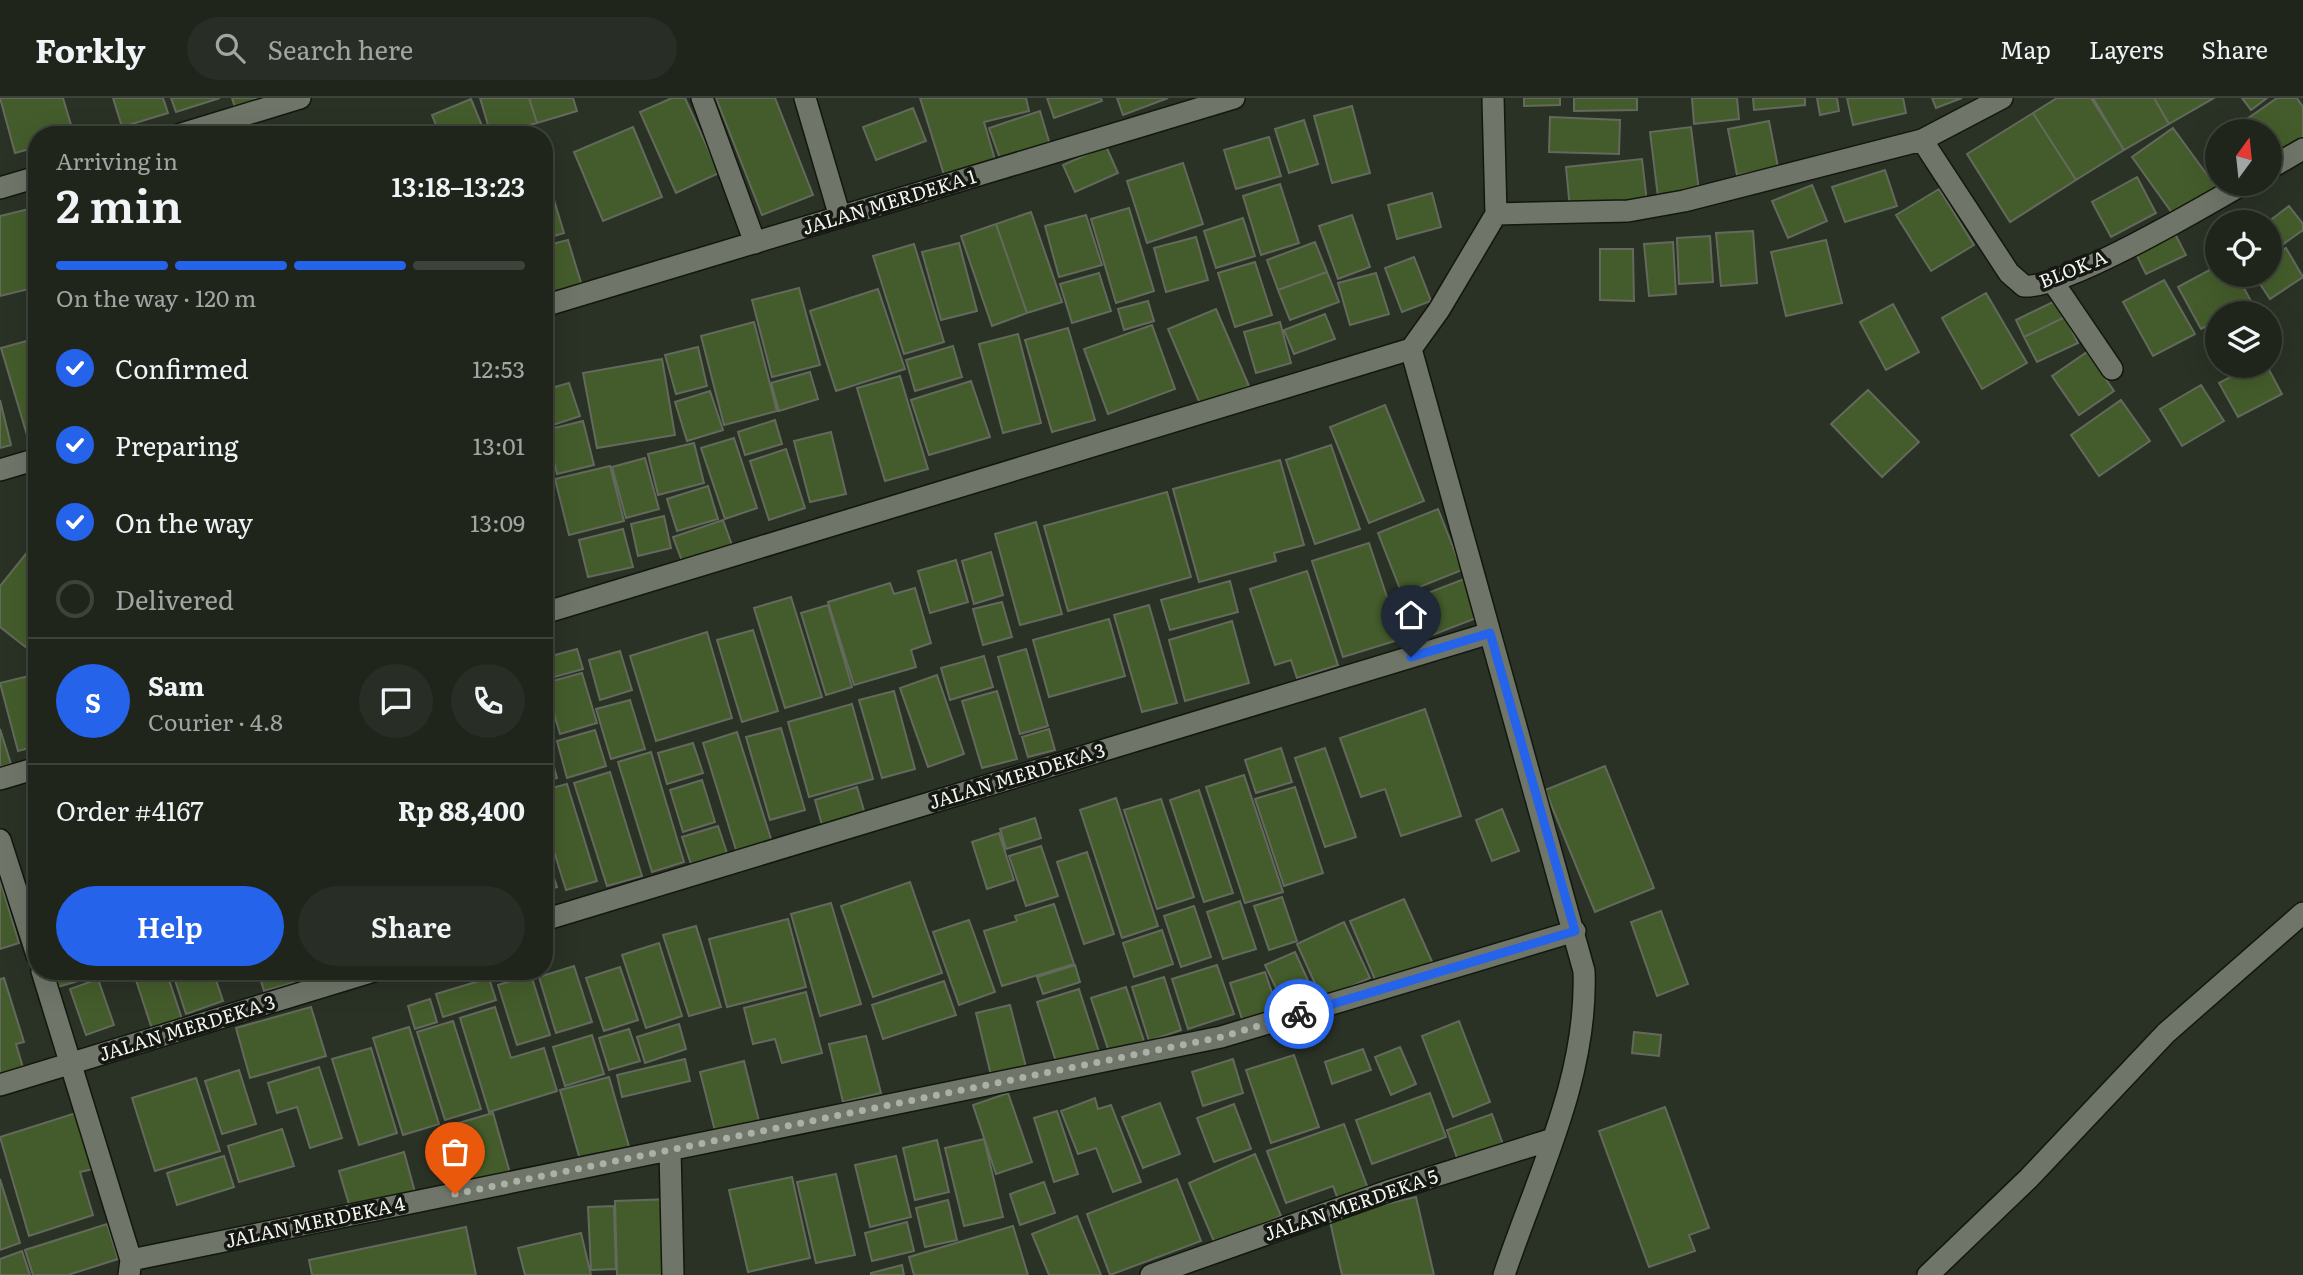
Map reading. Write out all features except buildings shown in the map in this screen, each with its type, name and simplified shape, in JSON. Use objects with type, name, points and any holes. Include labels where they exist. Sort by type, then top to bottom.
[{"type":"street","points":[[208,126],[300,98]]},
{"type":"street","points":[[702,98],[755,243]]},
{"type":"street","points":[[805,98],[840,217]]},
{"type":"street","name":"JALAN MERDEKA 1","points":[[553,303],[1234,98]]},
{"type":"street","points":[[553,610],[1411,349],[1496,214],[1493,98]]},
{"type":"street","points":[[1496,214],[1628,211],[1684,201],[1923,139],[2002,98]]},
{"type":"street","name":"BLOK A","points":[[1923,139],[2009,273],[2024,286],[2053,282],[2166,228],[2222,196]]},
{"type":"street","points":[[2282,161],[2303,149]]},
{"type":"street","points":[[0,188],[28,180]]},
{"type":"street","points":[[2053,282],[2112,369]]},
{"type":"street","points":[[1411,349],[1584,971],[1583,1023],[1572,1082],[1504,1275]]},
{"type":"street","points":[[0,470],[28,462]]},
{"type":"street","name":"JALAN MERDEKA 3","points":[[553,917],[1490,633]]},
{"type":"street","points":[[0,779],[28,771]]},
{"type":"street","points":[[0,841],[28,927]]},
{"type":"street","points":[[1928,1275],[2029,1178],[2166,1033],[2303,914]]},
{"type":"street","name":"JALAN MERDEKA 4","points":[[130,1267],[670,1150],[1221,1037],[1575,931]]},
{"type":"street","points":[[45,980],[72,1063],[130,1267]]},
{"type":"street","name":"JALAN MERDEKA 3","points":[[0,1085],[344,980]]},
{"type":"street","name":"JALAN MERDEKA 5","points":[[1151,1275],[1391,1190],[1553,1139]]},
{"type":"street","points":[[670,1150],[673,1275]]},
{"type":"way so far","points":[[455,1194],[1221,1037],[1299,1014]]},
{"type":"route","points":[[1299,1014],[1575,931],[1490,633],[1411,657]]}]
